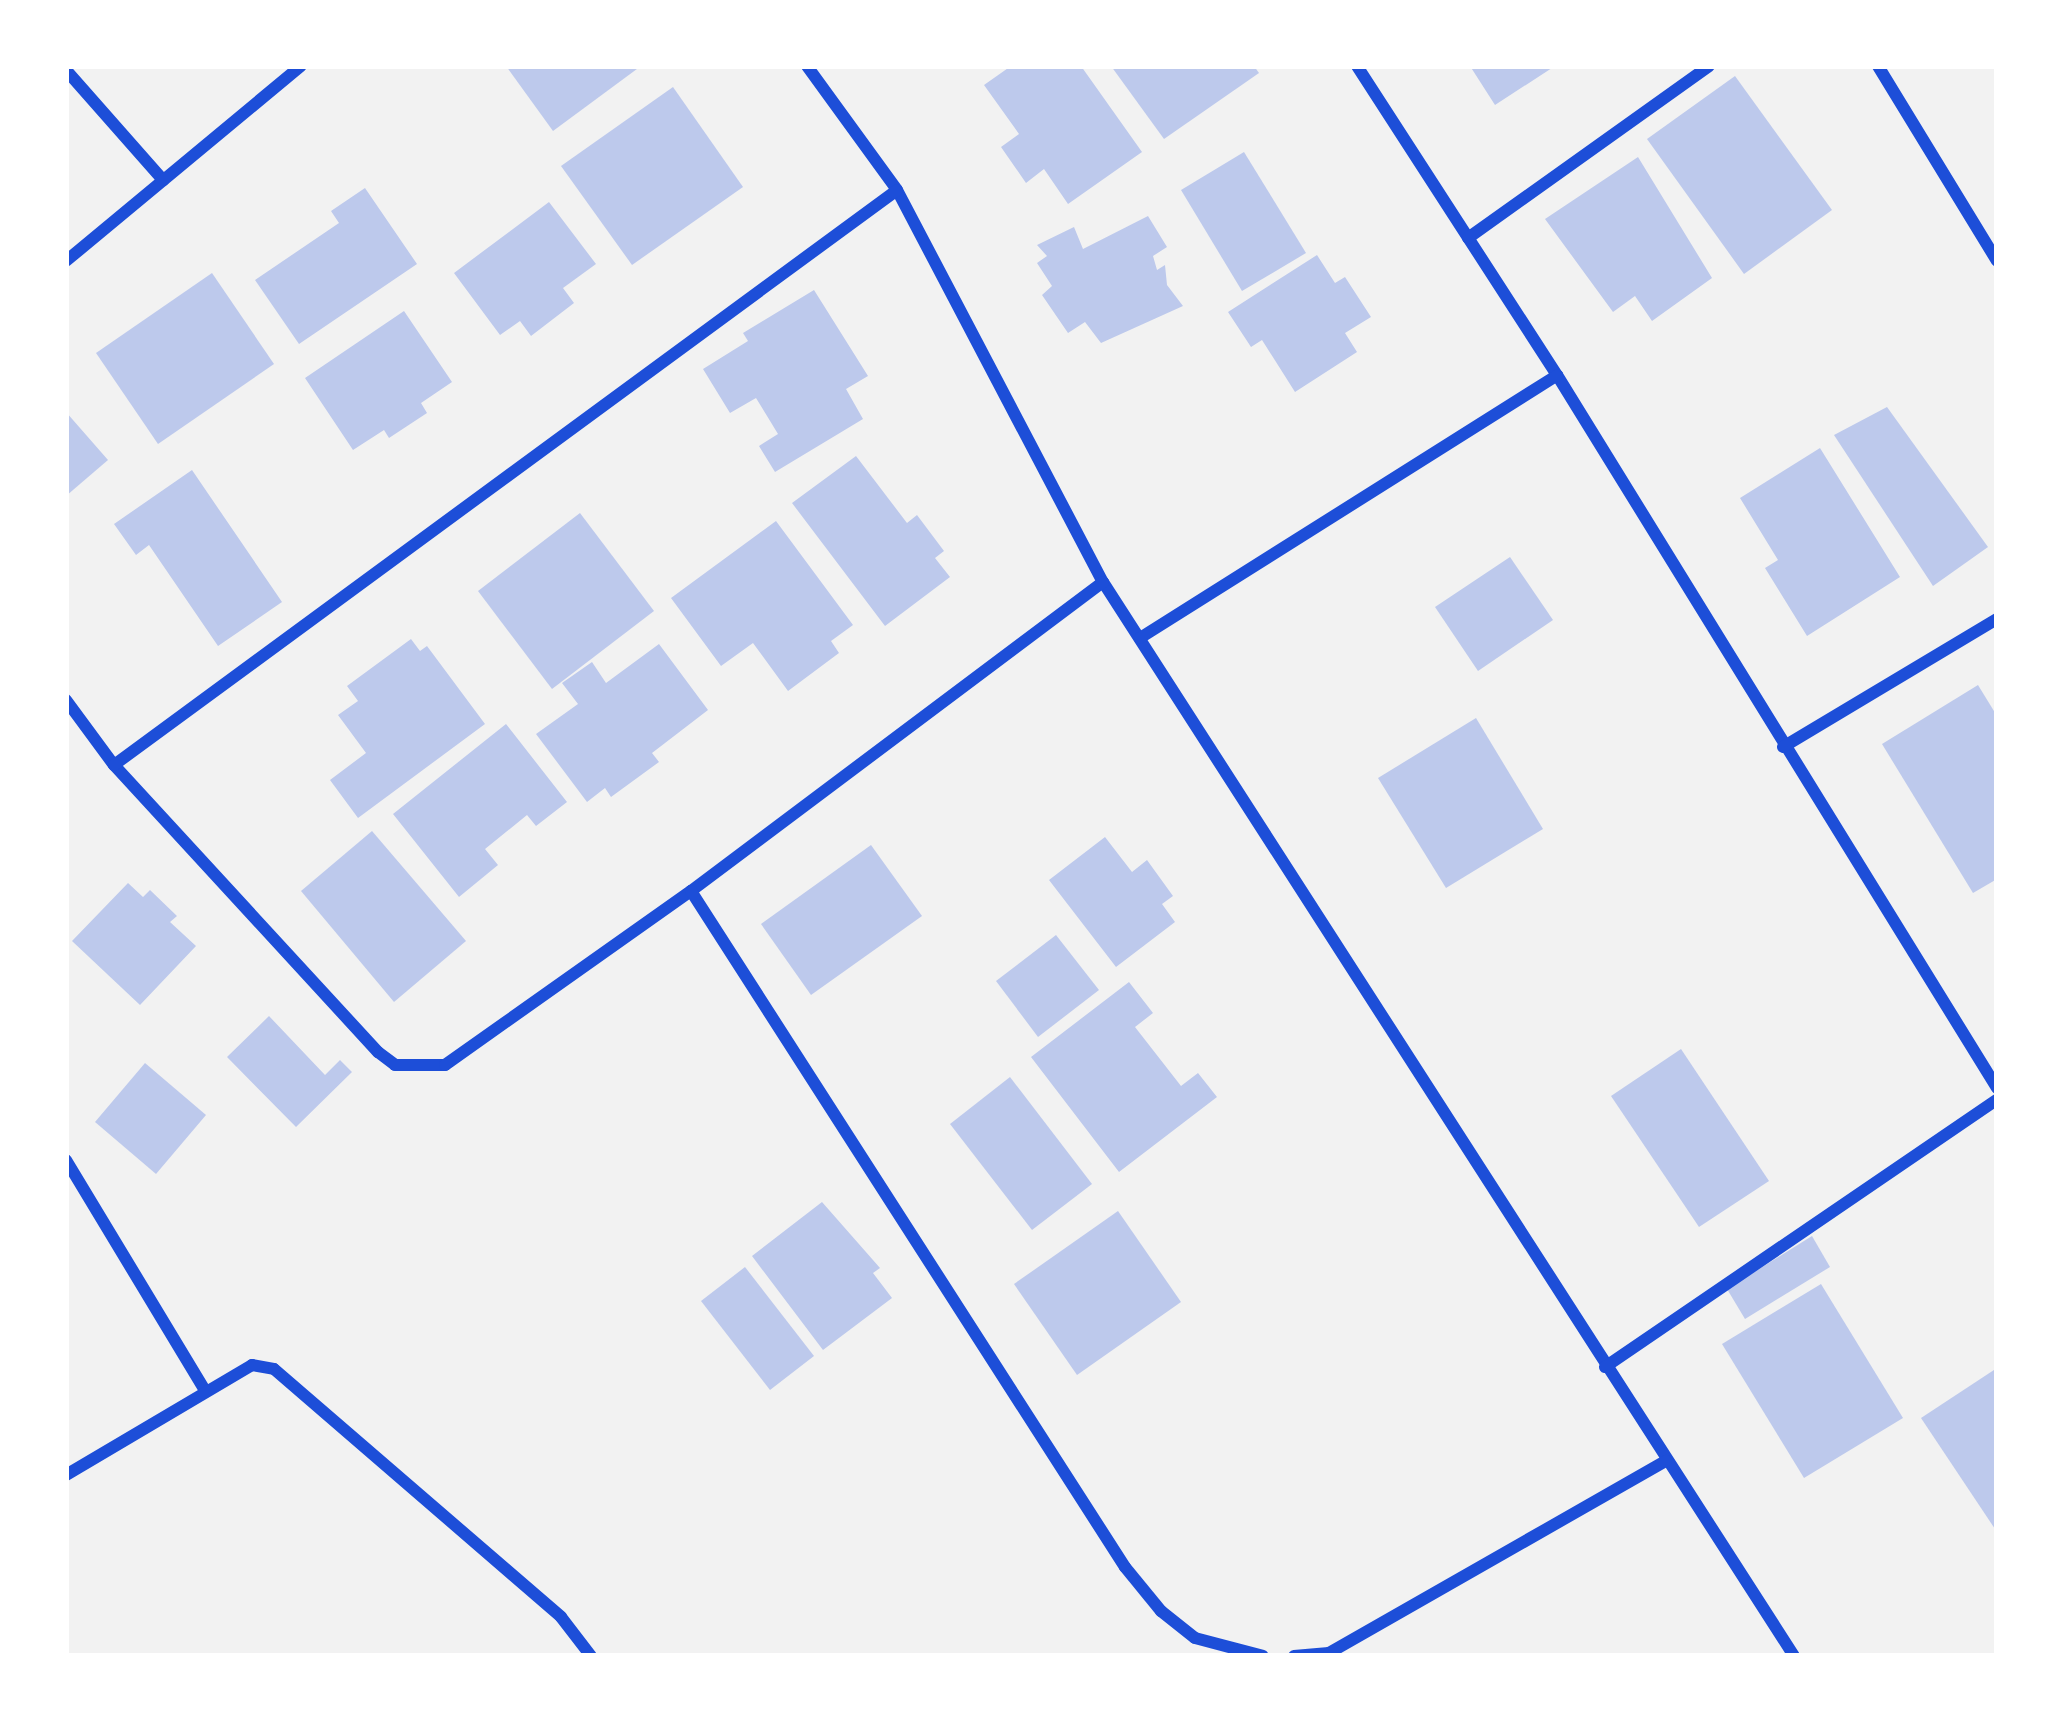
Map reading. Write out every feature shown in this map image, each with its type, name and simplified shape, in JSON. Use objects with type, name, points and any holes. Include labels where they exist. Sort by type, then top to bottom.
[{"type":"street","points":[[66,261],[301,66]]},
{"type":"street","points":[[807,66],[897,190],[1103,582],[1794,1656]]},
{"type":"street","points":[[1357,66],[1557,374],[1997,1088]]},
{"type":"street","points":[[1468,238],[1709,66]]},
{"type":"street","points":[[1878,66],[1997,261]]},
{"type":"street","points":[[66,70],[163,180]]},
{"type":"street","points":[[114,765],[897,190]]},
{"type":"street","points":[[1140,638],[1557,374]]},
{"type":"street","points":[[66,700],[114,765],[394,1065],[445,1065],[691,891],[1103,582]]},
{"type":"street","points":[[1784,748],[1997,619]]},
{"type":"street","points":[[691,891],[1125,1568],[1161,1611],[1195,1638],[1263,1656]]},
{"type":"street","points":[[1605,1367],[1997,1100]]},
{"type":"street","points":[[66,1160],[205,1390]]},
{"type":"street","points":[[66,1475],[252,1365],[274,1369],[561,1617],[591,1656]]},
{"type":"street","points":[[1294,1656],[1329,1654],[1666,1461]]},
{"type":"building","points":[[506,66],[641,66],[553,131]]},
{"type":"building","points":[[1011,66],[1081,66],[1142,152],[1068,204],[1044,169],[1026,183],[1001,147],[1019,134],[984,85]]},
{"type":"building","points":[[1111,66],[1254,66],[1259,73],[1164,139]]},
{"type":"building","points":[[1470,66],[1555,66],[1495,105]]},
{"type":"building","points":[[1735,76],[1832,210],[1744,274],[1647,139]]},
{"type":"building","points":[[673,87],[743,187],[632,265],[561,166]]},
{"type":"building","points":[[1244,152],[1306,253],[1242,291],[1181,190]]},
{"type":"building","points":[[1638,157],[1712,278],[1652,321],[1635,296],[1613,312],[1545,219]]},
{"type":"building","points":[[365,188],[417,264],[299,344],[255,280],[339,223],[331,211]]},
{"type":"building","points":[[549,202],[596,264],[563,288],[574,303],[531,336],[520,321],[500,335],[454,273]]},
{"type":"building","points":[[1148,216],[1167,247],[1153,256],[1157,270],[1165,265],[1167,285],[1183,306],[1101,343],[1085,322],[1068,333],[1042,295],[1052,286],[1037,263],[1047,256],[1037,245],[1074,227],[1083,249]]},
{"type":"building","points":[[1317,255],[1335,283],[1345,277],[1371,317],[1345,333],[1357,352],[1295,392],[1262,340],[1251,347],[1228,312]]},
{"type":"building","points":[[212,273],[274,364],[158,444],[96,353]]},
{"type":"building","points":[[814,290],[868,376],[846,389],[863,419],[775,472],[759,446],[778,434],[756,398],[730,413],[703,369],[748,341],[743,333]]},
{"type":"building","points":[[404,311],[452,382],[421,403],[427,413],[389,438],[384,430],[353,450],[305,378]]},
{"type":"building","points":[[1887,407],[1988,547],[1933,586],[1834,435]]},
{"type":"building","points":[[66,412],[108,460],[66,496]]},
{"type":"building","points":[[1820,448],[1900,577],[1807,636],[1765,568],[1778,560],[1740,498]]},
{"type":"building","points":[[856,456],[907,523],[917,515],[944,551],[935,558],[950,577],[885,626],[792,503]]},
{"type":"building","points":[[192,470],[282,602],[218,646],[149,545],[136,555],[114,524]]},
{"type":"building","points":[[580,513],[654,611],[552,689],[478,591]]},
{"type":"building","points":[[776,521],[853,625],[831,641],[839,653],[788,691],[753,643],[721,666],[671,598]]},
{"type":"building","points":[[1510,557],[1553,620],[1478,671],[1435,607]]},
{"type":"building","points":[[411,639],[420,651],[427,646],[485,724],[358,818],[330,780],[366,753],[338,715],[358,701],[347,686]]},
{"type":"building","points":[[659,644],[708,710],[652,753],[659,762],[611,797],[605,788],[587,802],[536,734],[578,704],[562,683],[592,662],[606,683]]},
{"type":"building","points":[[1978,685],[1997,716],[1997,879],[1973,893],[1882,744]]},
{"type":"building","points":[[1476,718],[1543,829],[1446,888],[1378,778]]},
{"type":"building","points":[[506,724],[567,802],[536,826],[527,815],[485,849],[498,865],[459,897],[393,814]]},
{"type":"building","points":[[372,831],[466,941],[394,1002],[301,891]]},
{"type":"building","points":[[1105,837],[1132,872],[1147,860],[1173,896],[1162,904],[1175,922],[1116,967],[1049,880]]},
{"type":"building","points":[[871,845],[922,916],[811,995],[761,924]]},
{"type":"building","points":[[128,883],[143,897],[150,890],[177,916],[170,922],[196,946],[140,1005],[72,941]]},
{"type":"building","points":[[1056,935],[1099,990],[1038,1037],[996,981]]},
{"type":"building","points":[[1129,982],[1153,1013],[1135,1027],[1181,1086],[1198,1073],[1217,1097],[1119,1172],[1031,1057]]},
{"type":"building","points":[[269,1016],[325,1075],[340,1060],[352,1072],[296,1127],[227,1057]]},
{"type":"building","points":[[1681,1049],[1769,1181],[1699,1227],[1611,1096]]},
{"type":"building","points":[[145,1063],[206,1115],[156,1174],[95,1122]]},
{"type":"building","points":[[1010,1077],[1092,1184],[1032,1230],[950,1124]]},
{"type":"building","points":[[822,1202],[880,1268],[873,1273],[892,1298],[823,1350],[752,1256]]},
{"type":"building","points":[[1118,1211],[1181,1302],[1077,1375],[1014,1284]]},
{"type":"building","points":[[1812,1236],[1830,1267],[1745,1319],[1727,1289]]},
{"type":"building","points":[[745,1267],[814,1356],[770,1390],[701,1301]]},
{"type":"building","points":[[1821,1284],[1903,1418],[1804,1478],[1722,1344]]},
{"type":"building","points":[[1997,1368],[1997,1532],[1921,1418]]}]
